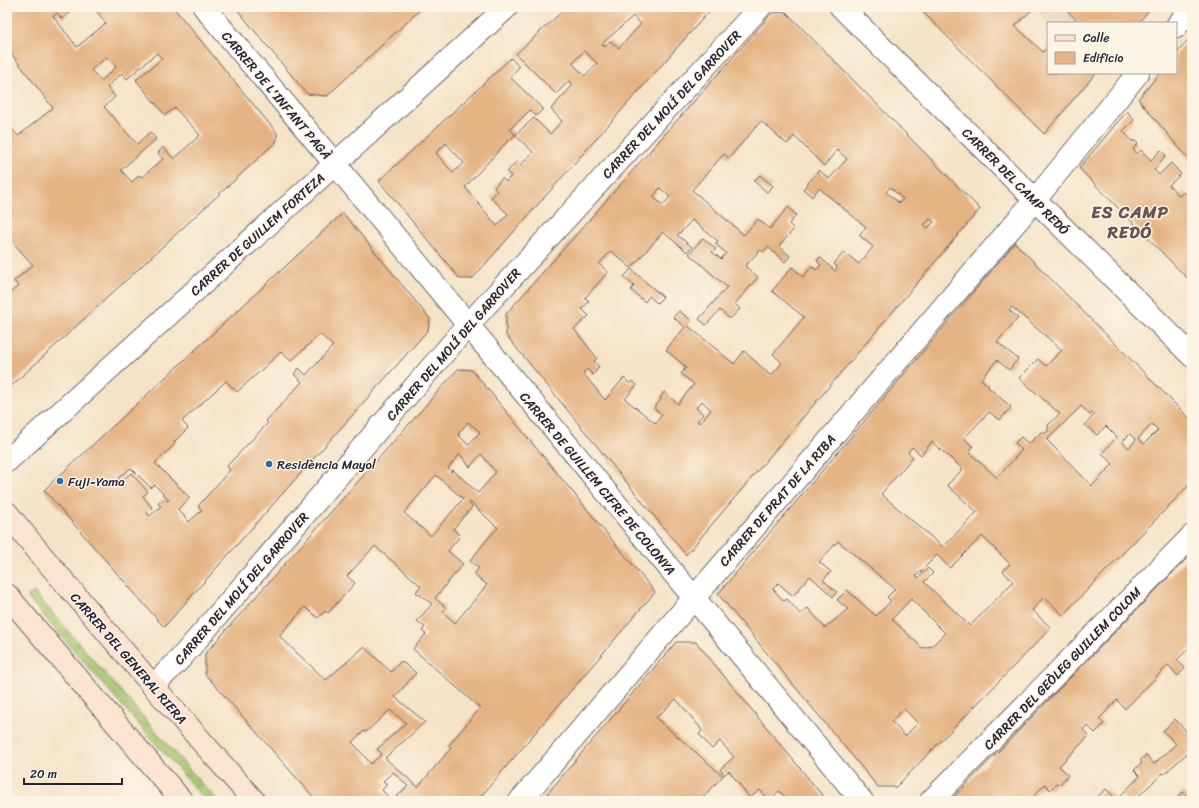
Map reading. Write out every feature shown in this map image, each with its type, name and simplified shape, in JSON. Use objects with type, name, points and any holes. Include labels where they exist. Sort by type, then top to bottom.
[{"type":"main road","name":"CARRER DEL GENERAL RIERA","points":[[7,512],[43,557],[153,686],[254,801]]},
{"type":"main road","points":[[7,595],[182,801]]},
{"type":"street","name":"CARRER DE L'INFANT PAGÀ","points":[[204,7],[335,164]]},
{"type":"street","name":"CARRER DE GUILLEM FORTEZA","points":[[7,460],[507,7]]},
{"type":"street","name":"CARRER DEL MOLÍ DEL GARROVER","points":[[153,686],[180,659],[468,325],[760,7]]},
{"type":"street","name":"CARRER DEL CAMP REDÓ","points":[[841,7],[1192,356]]},
{"type":"street","points":[[1177,26],[1192,7]]},
{"type":"street","name":"CARRER DE PRAT DE LA RIBA","points":[[520,801],[1035,200],[1137,74]]},
{"type":"street","name":"CARRER DE GUILLEM CIFRE DE COLONYA","points":[[335,164],[862,801]]},
{"type":"street","name":"CARRER DEL GEÒLEG GUILLEM COLOM","points":[[931,801],[1192,536]]},
{"type":"shaded area","points":[[1034,7],[1152,7],[1139,22],[1047,22]]},
{"type":"green space","points":[[34,592],[202,784],[219,801],[206,801],[27,597]]},
{"type":"building","points":[[7,7],[76,7],[62,19],[57,13],[53,16],[77,47],[106,23],[93,7],[173,7],[277,133],[277,141],[7,390],[7,296],[18,286],[14,281],[33,265],[7,236],[7,123],[18,136],[53,108],[7,48]],"holes":[[[157,53],[162,59],[136,80],[165,115],[175,108],[200,135],[174,159],[163,147],[158,153],[163,159],[142,177],[139,175],[132,182],[121,170],[156,139],[150,132],[137,144],[104,107],[115,97],[107,87],[122,73],[127,79]],[[107,57],[116,67],[101,81],[91,70]]]},
{"type":"building","points":[[235,7],[423,7],[327,96],[307,94]]},
{"type":"building","points":[[567,7],[713,7],[472,279],[460,279],[379,181],[511,58],[519,67],[510,77],[543,109],[536,116],[530,110],[510,129],[515,135],[534,118],[550,134],[562,121],[551,109],[573,85],[569,81],[556,94],[516,54]],"holes":[[[633,16],[641,24],[619,48],[610,41],[605,47],[602,44]],[[584,51],[597,63],[585,76],[572,63]],[[515,135],[533,152],[521,165],[517,161],[507,172],[511,176],[506,182],[502,178],[494,188],[497,191],[491,198],[508,214],[497,226],[465,187]],[[446,143],[464,163],[453,173],[436,153]]]},
{"type":"building","points":[[918,7],[1035,7],[1015,26],[1043,52],[1047,48],[1047,74],[1095,74],[1044,134]]},
{"type":"building","points":[[1064,7],[1152,7],[1139,22],[1078,22]]},
{"type":"building","points":[[786,12],[980,209],[686,555],[506,335],[506,314],[772,13]],"holes":[[[761,121],[787,144],[794,136],[824,166],[837,150],[847,159],[829,179],[819,170],[803,189],[812,197],[819,188],[866,227],[859,235],[873,247],[859,264],[844,252],[834,264],[837,267],[835,271],[820,257],[817,261],[821,265],[816,270],[812,266],[803,277],[792,267],[772,291],[804,317],[773,354],[782,363],[771,376],[744,351],[734,364],[687,325],[691,320],[679,311],[673,317],[685,327],[666,350],[686,367],[681,374],[694,384],[678,404],[664,392],[654,408],[662,415],[655,423],[625,399],[637,385],[632,381],[630,384],[624,378],[605,400],[583,373],[587,369],[593,375],[599,367],[594,361],[597,358],[574,329],[589,316],[582,309],[589,301],[585,298],[608,272],[599,264],[611,251],[631,268],[663,232],[687,252],[692,247],[677,235],[692,220],[718,241],[715,244],[726,253],[721,259],[712,252],[716,249],[703,238],[689,254],[727,287],[699,319],[706,325],[720,310],[730,319],[740,309],[735,304],[758,277],[745,266],[760,250],[763,252],[768,247],[785,262],[790,256],[779,246],[794,229],[789,224],[796,215],[788,207],[770,229],[758,219],[744,235],[692,190],[724,154],[729,158]],[[890,187],[903,199],[899,203],[886,192]],[[660,188],[670,197],[663,205],[653,197]],[[930,219],[934,222],[928,228],[924,225]],[[702,401],[711,410],[700,423],[697,421],[703,414],[696,408]]]},
{"type":"building","points":[[1192,35],[1192,163],[1138,99],[1159,74],[1177,74],[1177,53]]},
{"type":"building","points":[[1127,111],[1134,120],[1123,131],[1133,142],[1134,140],[1138,144],[1133,149],[1137,154],[1141,150],[1151,160],[1161,150],[1166,155],[1154,170],[1159,175],[1171,163],[1181,174],[1169,185],[1179,196],[1184,192],[1192,200],[1192,283],[1079,168]]},
{"type":"building","points":[[760,175],[773,186],[767,192],[754,181]]},
{"type":"building","points":[[343,213],[430,319],[428,330],[164,627],[44,490]],"holes":[[[320,334],[333,346],[306,375],[299,368],[294,374],[302,382],[266,421],[268,423],[227,466],[230,470],[198,506],[202,510],[189,522],[178,509],[190,498],[155,463],[175,444],[174,442],[188,428],[182,421],[226,381],[237,392],[281,352],[291,361]],[[131,468],[151,488],[155,485],[169,500],[167,501],[164,498],[158,504],[161,506],[150,516],[147,513],[152,508],[143,496],[148,492],[131,473],[120,482],[118,479]]]},
{"type":"building","points":[[1015,243],[1192,421],[1192,482],[1063,615],[1044,597],[1032,610],[1051,628],[896,787],[878,787],[718,594]],"holes":[[[1012,307],[1062,350],[1046,366],[1038,359],[1019,378],[1060,414],[1048,425],[1048,431],[1045,433],[1041,432],[1029,444],[1021,437],[1015,443],[1022,450],[997,478],[969,452],[973,447],[964,438],[989,412],[1000,420],[1011,407],[981,379],[997,360],[1009,370],[1018,359],[997,342],[1018,318],[1009,310]],[[1081,406],[1090,415],[1093,412],[1095,414],[1085,425],[1097,435],[1106,426],[1117,437],[1102,453],[1113,464],[1092,486],[1047,440]],[[1152,424],[1158,430],[1144,444],[1138,439]],[[1130,434],[1136,440],[1129,448],[1122,442]],[[932,442],[963,469],[947,485],[977,512],[943,547],[881,494],[913,457],[908,452],[912,447],[921,455]],[[982,536],[1010,564],[1003,571],[1013,582],[970,626],[924,582],[933,573],[928,568],[918,578],[916,576],[937,555],[950,568]],[[838,541],[895,589],[887,597],[891,601],[876,616],[847,590],[837,600],[848,609],[825,628],[808,608],[800,614],[787,599],[784,601],[773,589],[778,583],[793,596],[810,576],[833,597],[837,592],[823,580],[831,572],[819,562]],[[911,599],[945,633],[932,646],[922,648],[892,619]],[[904,709],[918,723],[905,736],[891,721]]]},
{"type":"building","points":[[631,269],[663,297],[657,303],[649,296],[645,302],[631,290],[634,286],[624,277]]},
{"type":"building","points":[[458,369],[472,370],[655,592],[477,801],[392,801],[317,801],[205,674],[205,654]],"holes":[[[468,422],[480,432],[468,445],[458,434]],[[460,454],[470,467],[481,454],[496,472],[478,493],[453,470],[451,472],[448,468]],[[436,475],[463,499],[431,536],[404,513]],[[470,502],[498,528],[470,561],[479,568],[474,574],[487,585],[455,623],[443,612],[446,608],[435,598],[463,564],[448,551],[460,536],[453,529],[472,507],[469,504]],[[375,546],[421,586],[416,592],[432,604],[417,621],[425,627],[422,631],[426,634],[413,649],[480,708],[448,746],[451,748],[418,787],[385,758],[425,722],[395,697],[416,673],[401,661],[391,672],[364,647],[326,680],[279,636],[305,607],[318,618],[325,611],[328,613],[355,583],[347,576]],[[390,710],[406,723],[377,749],[382,754],[371,764],[352,742],[364,731],[366,732]],[[393,772],[408,786],[392,801],[382,790],[387,784],[383,781]]]},
{"type":"building","points":[[1192,553],[1192,647],[1191,646],[1177,660],[1185,668],[1178,676],[1168,665],[1125,709],[1117,700],[1099,719],[1104,724],[1095,733],[1087,725],[1083,730],[1089,736],[1059,766],[1068,775],[1059,785],[1057,783],[1050,790],[1045,784],[1030,800],[1031,801],[950,801]]},
{"type":"building","points":[[676,642],[696,642],[827,801],[790,801],[779,791],[769,801],[763,801],[767,797],[760,790],[750,798],[729,771],[724,775],[720,769],[734,757],[720,741],[712,749],[699,734],[702,731],[699,726],[676,699],[656,718],[723,776],[699,801],[541,801]]},
{"type":"building","points":[[1175,719],[1188,733],[1192,728],[1192,749],[1133,801],[1127,801],[1121,795],[1140,776],[1134,770],[1142,763],[1140,761],[1146,755],[1154,764],[1176,744],[1163,731]]},
{"type":"building","points":[[1106,789],[1116,799],[1114,801],[1093,801]]},
{"type":"building","points":[[1183,792],[1192,801],[1174,801]]},
{"type":"place","name":"Residència Mayol","points":[[269,464]]},
{"type":"place","name":"Fuji-Yama","points":[[60,481]]},
{"type":"district","name":"ES CAMP REDÓ","points":[[1130,222]]}]
